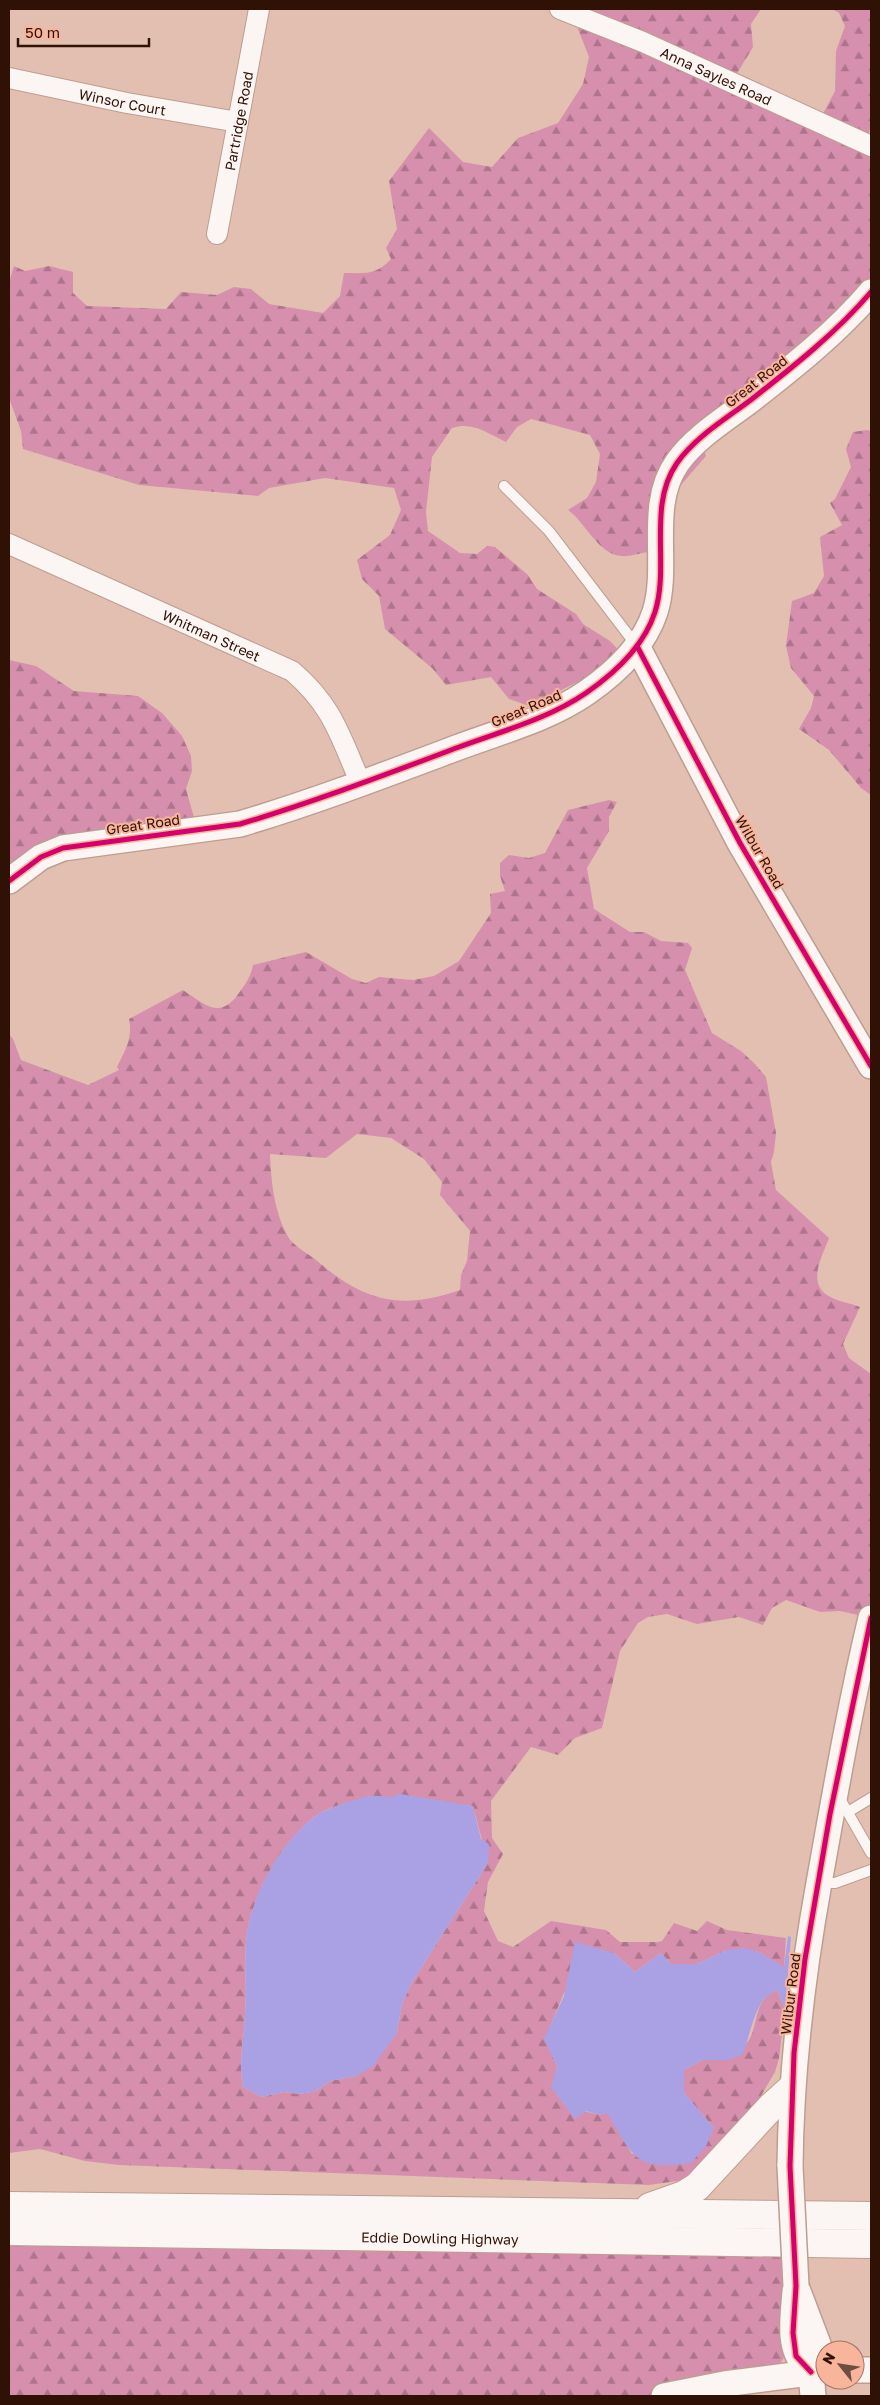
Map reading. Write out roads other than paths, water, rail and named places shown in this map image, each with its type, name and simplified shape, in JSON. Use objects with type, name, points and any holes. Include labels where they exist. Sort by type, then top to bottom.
[{"type":"highway","points":[[626,2213],[668,2202],[697,2187],[771,2107],[792,2089]]},
{"type":"highway","name":"Eddie Dowling Highway","points":[[9,2206],[871,2216]]},
{"type":"highway","name":"Eddie Dowling Highway","points":[[9,2231],[450,2236],[871,2244]]},
{"type":"street","name":"Partridge Road","points":[[217,234],[259,9]]},
{"type":"street","name":"Anna Sayles Road","points":[[560,9],[643,42],[871,146]]},
{"type":"street","name":"Winsor Court","points":[[9,78],[127,103],[238,122]]},
{"type":"street","name":"Great Road","points":[[9,881],[41,857],[63,848],[240,824],[361,784],[550,714],[585,694],[612,673],[636,646],[655,612],[659,584],[664,496],[677,463],[698,442],[806,357],[850,317],[871,292]]},
{"type":"street","name":"Whitman Street","points":[[9,544],[292,670],[312,687],[332,716],[361,784]]},
{"type":"street","name":"Wilbur Road","points":[[636,646],[740,843],[871,1066]]},
{"type":"street","name":"Wilbur Road","points":[[815,2379],[802,2365],[794,2348],[796,2286],[790,2166],[792,2089],[804,1967],[835,1790],[871,1618]]},
{"type":"street","points":[[664,2396],[724,2384],[815,2380]]},
{"type":"lane","points":[[504,486],[549,531],[636,646]]},
{"type":"lane","points":[[835,1790],[871,1853]]},
{"type":"lane","points":[[848,1812],[871,1798]]},
{"type":"lane","points":[[819,1883],[835,1883],[871,1870]]}]
